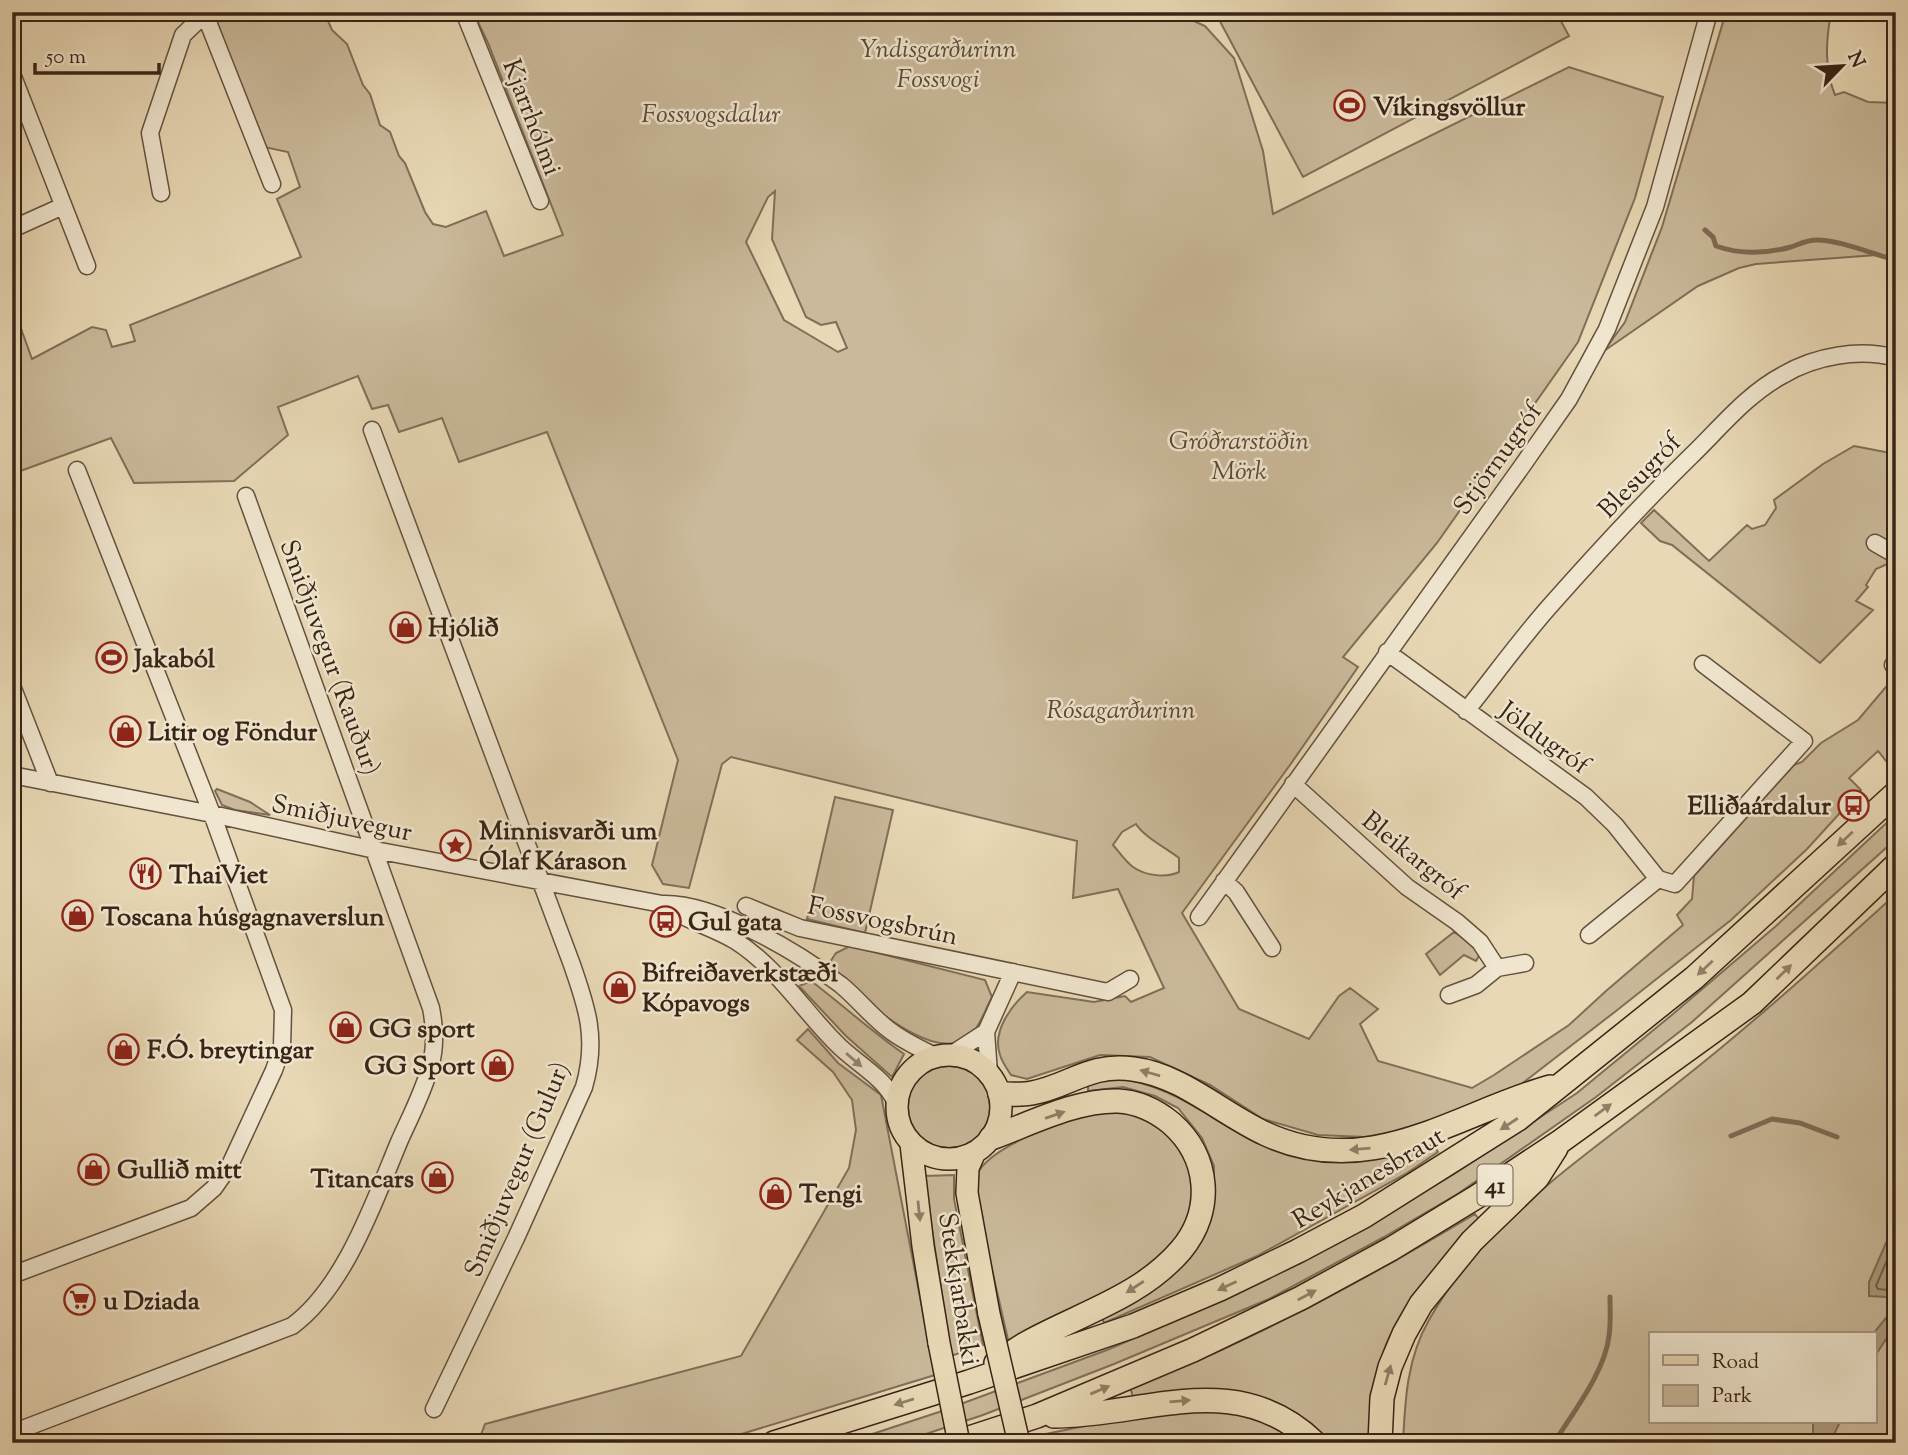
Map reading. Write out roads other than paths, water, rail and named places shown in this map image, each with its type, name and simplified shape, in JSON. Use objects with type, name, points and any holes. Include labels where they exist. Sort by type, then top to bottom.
[{"type":"highway","name":"Reykjanesbraut","points":[[774,1443],[969,1382],[1133,1326],[1220,1289],[1364,1216],[1506,1126],[1563,1083],[1694,978],[1896,793]]},
{"type":"highway","name":"41","points":[[954,1443],[1037,1416],[1193,1350],[1301,1298],[1391,1249],[1478,1196],[1752,1003],[1896,865]]},
{"type":"highway","points":[[1000,1094],[1031,1093],[1094,1070],[1133,1069],[1161,1076],[1178,1084],[1254,1129],[1280,1140],[1311,1147],[1345,1150],[1381,1147],[1417,1138],[1489,1110],[1511,1098],[1563,1083]]},
{"type":"highway","points":[[969,1382],[1026,1343],[1091,1313],[1153,1275],[1168,1263],[1190,1238],[1203,1208],[1202,1173],[1191,1143],[1179,1130],[1149,1108],[1132,1102],[1097,1103],[1053,1115],[983,1145]]},
{"type":"highway","points":[[1381,1443],[1382,1398],[1390,1367],[1421,1304],[1472,1241],[1537,1178],[1561,1140]]},
{"type":"highway","points":[[1037,1416],[1112,1411],[1175,1401],[1228,1400],[1266,1410],[1286,1420],[1315,1443]]},
{"type":"main road","points":[[944,1055],[966,1057],[989,1073],[1000,1094],[1001,1110],[998,1125],[983,1145],[965,1157],[942,1159],[911,1144],[899,1125],[897,1103],[898,1092],[908,1073],[916,1066],[944,1055]]},
{"type":"main road","name":"Stekkjarbakki","points":[[911,1144],[923,1246],[959,1443]]},
{"type":"main road","name":"Stekkjarbakki","points":[[983,1145],[968,1168],[967,1193],[989,1314],[1019,1443]]},
{"type":"street","name":"Kjarrhólmi","points":[[464,12],[540,201]]},
{"type":"street","name":"Stjörnugróf","points":[[1199,917],[1569,399],[1590,363],[1607,329],[1655,207],[1709,12]]},
{"type":"street","points":[[161,193],[150,133],[183,35],[204,13],[272,184]]},
{"type":"street","points":[[12,74],[87,266]]},
{"type":"street","points":[[12,229],[63,206]]},
{"type":"street","name":"Blesugróf","points":[[1466,711],[1547,608],[1649,498],[1760,390],[1798,367],[1824,359],[1848,355],[1896,358]]},
{"type":"street","name":"Smiðjuvegur (Gulur)","points":[[372,430],[542,880],[586,1006],[591,1039],[588,1071],[578,1101],[434,1409]]},
{"type":"street","points":[[12,1275],[191,1208],[214,1188],[230,1165],[274,1070],[284,1035],[280,998],[212,814],[77,470]]},
{"type":"street","name":"Smiðjuvegur (Rauður)","points":[[12,1433],[292,1326],[310,1312],[343,1266],[426,1080],[435,1039],[431,1008],[246,496]]},
{"type":"street","points":[[1875,543],[1896,555]]},
{"type":"street","name":"Jöldugróf","points":[[1387,652],[1586,797],[1615,825],[1658,879]]},
{"type":"street","points":[[1589,935],[1658,879],[1675,884],[1804,741],[1703,664]]},
{"type":"street","points":[[12,686],[50,783]]},
{"type":"street","name":"Smiðjuvegur","points":[[12,775],[212,814],[375,850],[662,904],[684,904],[750,930],[800,957],[850,992],[890,1031],[944,1055]]},
{"type":"street","name":"Bleikargróf","points":[[1293,784],[1407,887],[1457,922],[1480,942],[1497,968]]},
{"type":"street","points":[[1224,881],[1236,892],[1272,948]]},
{"type":"street","name":"Smiðjuvegur","points":[[662,904],[677,915],[734,940],[752,953],[784,983],[838,1046],[885,1085],[897,1103]]},
{"type":"street","name":"Fossvogsbrún","points":[[746,906],[800,928],[1108,992],[1130,979]]},
{"type":"street","points":[[1449,995],[1476,985],[1497,968],[1525,963]]},
{"type":"street","points":[[989,1073],[986,1032],[1013,972]]},
{"type":"street","points":[[944,1055],[986,1032]]},
{"type":"water","points":[[1896,1220],[1896,1324],[1876,1354],[1875,1332],[1889,1314],[1890,1300],[1886,1297],[1869,1296],[1869,1282]]},
{"type":"water","points":[[1813,1424],[1839,1424],[1830,1443],[1813,1443]]},
{"type":"waterway","points":[[1705,230],[1713,237],[1716,246],[1735,251],[1772,251],[1817,240],[1846,245],[1896,260]]},
{"type":"waterway","points":[[1731,1136],[1772,1119],[1800,1123],[1837,1137]]},
{"type":"waterway","points":[[1554,1443],[1601,1364],[1609,1336],[1610,1297]]},
{"type":"place","name":"Víkingsvöllur","points":[[1350,106]]},
{"type":"place","name":"Hjólið","points":[[405,627]]},
{"type":"place","name":"Jakaból","points":[[111,658]]},
{"type":"place","name":"Litir og Föndur","points":[[125,731]]},
{"type":"place","name":"Elliðaárdalur","points":[[1854,805]]},
{"type":"place","name":"Minnisvarði um Ólaf Kárason","points":[[456,845]]},
{"type":"place","name":"ThaiViet","points":[[146,874]]},
{"type":"place","name":"Toscana húsgagnaverslun","points":[[78,916]]},
{"type":"place","name":"Gul gata","points":[[665,921]]},
{"type":"place","name":"Bifreiðaverkstæði Kópavogs","points":[[619,987]]},
{"type":"place","name":"GG sport","points":[[346,1028]]},
{"type":"place","name":"F.Ó. breytingar","points":[[124,1049]]},
{"type":"place","name":"GG Sport","points":[[498,1065]]},
{"type":"place","name":"Gullið mitt","points":[[94,1169]]},
{"type":"place","name":"Titancars","points":[[437,1178]]},
{"type":"place","name":"Tengi","points":[[776,1193]]},
{"type":"place","name":"u Dziada","points":[[80,1300]]},
{"type":"park label","name":"Yndisgarðurinn Fossvogi","points":[[938,63]]},
{"type":"park label","name":"Fossvogsdalur","points":[[711,113]]},
{"type":"park label","name":"Gróðrarstöðin Mörk","points":[[1239,455]]},
{"type":"park label","name":"Rósagarðurinn","points":[[1121,709]]}]
